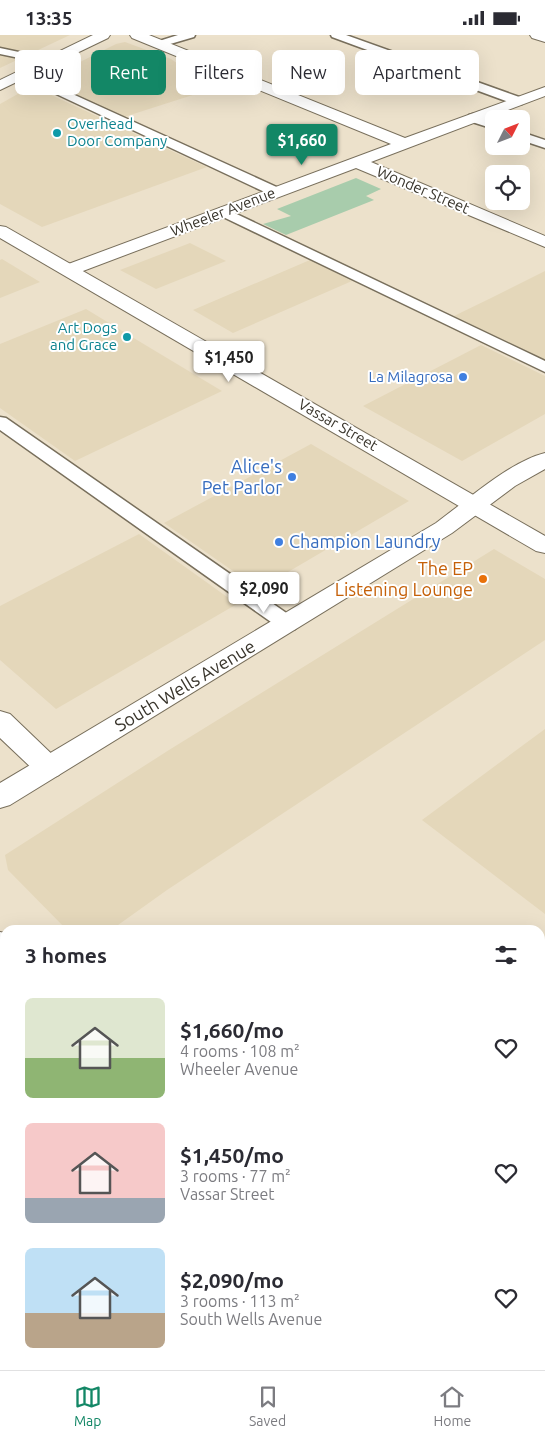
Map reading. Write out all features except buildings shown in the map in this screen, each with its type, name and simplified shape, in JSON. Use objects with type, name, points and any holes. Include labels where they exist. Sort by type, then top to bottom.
[{"type":"street","points":[[71,50],[103,35]]},
{"type":"street","points":[[136,35],[405,144]]},
{"type":"street","points":[[537,35],[545,38]]},
{"type":"street","points":[[0,85],[15,78]]},
{"type":"street","name":"Wheeler Avenue","points":[[69,270],[545,91]]},
{"type":"street","name":"Wonder Street","points":[[356,162],[545,241]]},
{"type":"street","name":"Vassar Street","points":[[0,231],[545,545]]},
{"type":"street","name":"South Wells Avenue","points":[[0,797],[444,528],[507,481],[545,460]]},
{"type":"street","points":[[0,721],[49,768]]},
{"type":"lane","points":[[160,44],[190,35]]},
{"type":"lane","points":[[336,35],[518,101]]},
{"type":"lane","points":[[0,51],[15,54]]},
{"type":"lane","points":[[67,95],[276,192]]},
{"type":"lane","points":[[473,118],[485,122]]},
{"type":"lane","points":[[530,139],[545,144]]},
{"type":"lane","points":[[224,212],[545,367]]},
{"type":"lane","points":[[0,421],[288,624]]},
{"type":"shaded area","points":[[0,35],[70,35],[38,50],[15,50],[15,61],[0,68]]},
{"type":"shaded area","points":[[125,42],[147,50],[104,50]]},
{"type":"shaded area","points":[[91,56],[91,95],[166,95],[166,57],[176,62],[176,95],[193,95],[124,117],[76,95],[81,95],[81,62]]},
{"type":"shaded area","points":[[16,95],[51,95],[207,167],[42,227],[0,204],[0,104]]},
{"type":"shaded area","points":[[190,243],[226,261],[156,289],[120,270]]},
{"type":"shaded area","points":[[2,259],[40,282],[0,298],[0,260]]},
{"type":"shaded area","points":[[310,260],[352,281],[233,333],[193,310]]},
{"type":"shaded area","points":[[545,271],[545,360],[454,316],[489,299]]},
{"type":"shaded area","points":[[86,309],[222,391],[75,461],[0,408],[0,344]]},
{"type":"shaded area","points":[[481,345],[545,376],[545,414],[462,461],[363,406]]},
{"type":"shaded area","points":[[311,444],[409,501],[259,589],[164,523]]},
{"type":"shaded area","points":[[139,534],[237,604],[56,709],[0,660],[0,606]]},
{"type":"shaded area","points":[[494,549],[545,579],[545,640],[167,890],[118,925],[62,925],[8,870],[5,855],[169,750]]},
{"type":"shaded area","points":[[545,729],[545,914],[422,820]]},
{"type":"green space","points":[[356,178],[381,189],[366,196],[374,200],[286,235],[263,224],[291,216],[277,209]]},
{"type":"place","name":"Overhead Door Company","points":[[57,133]]},
{"type":"place","name":"Art Dogs and Grace","points":[[127,337]]},
{"type":"place","name":"La Milagrosa","points":[[463,377]]},
{"type":"place","name":"Alice's Pet Parlor","points":[[292,477]]},
{"type":"place","name":"Champion Laundry","points":[[279,542]]},
{"type":"place","name":"The EP Listening Lounge","points":[[483,579]]}]
